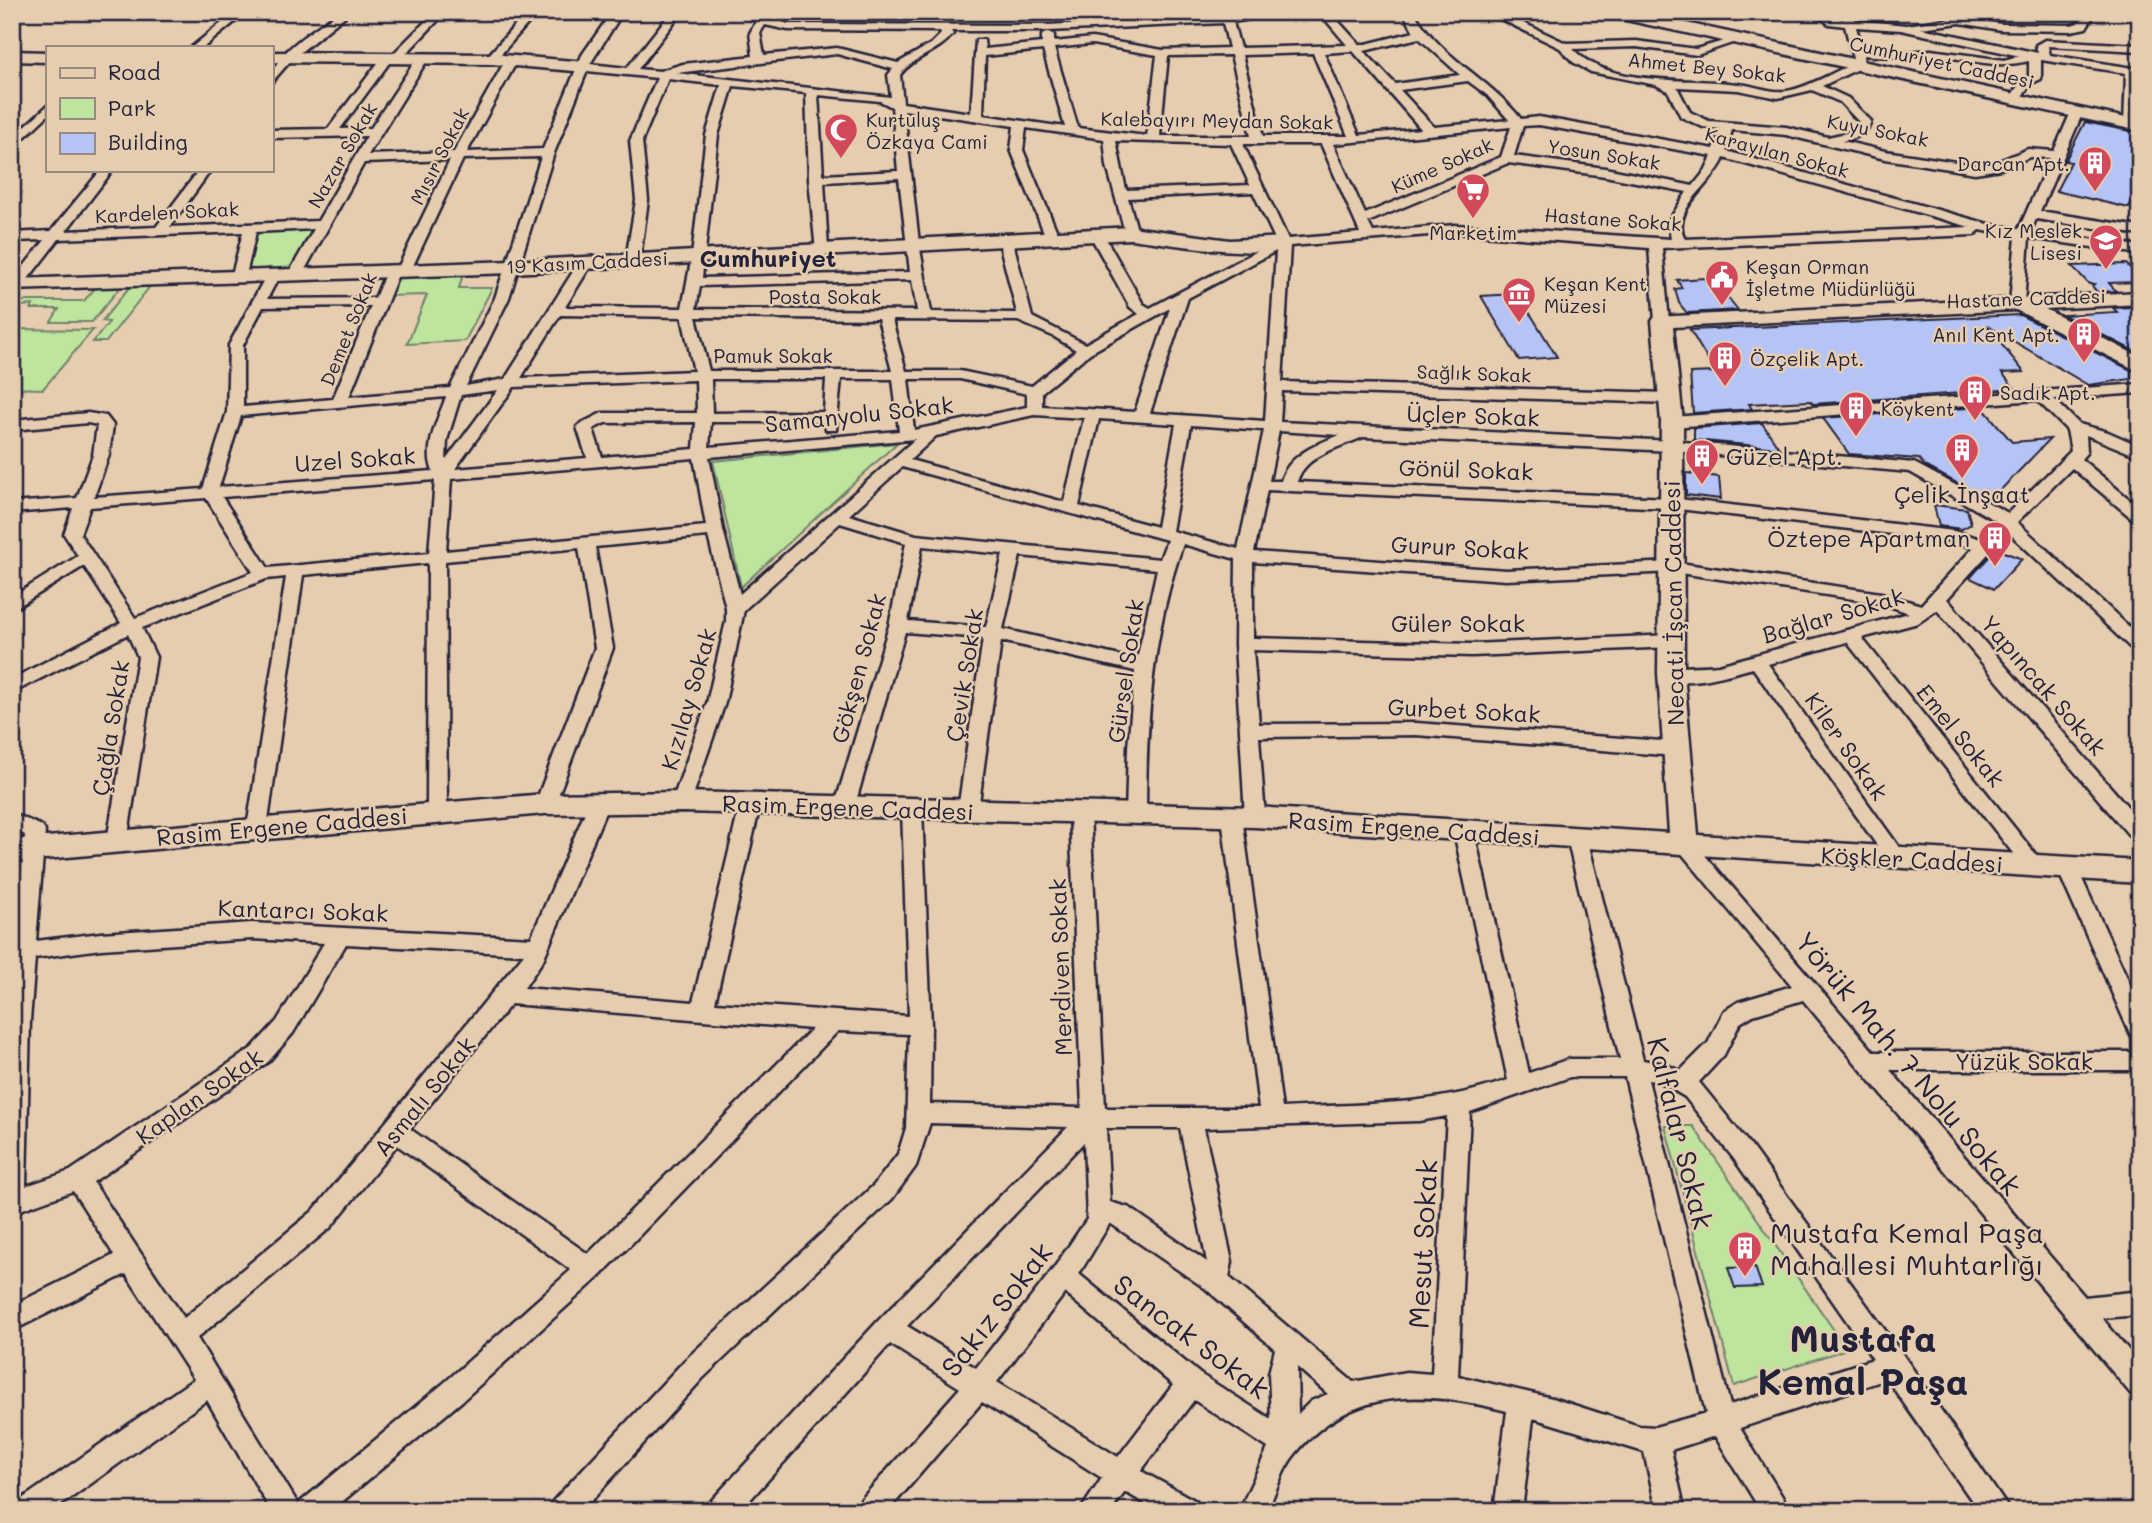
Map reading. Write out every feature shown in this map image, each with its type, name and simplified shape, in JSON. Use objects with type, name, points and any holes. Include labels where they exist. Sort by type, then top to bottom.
[{"type":"main road","name":"Cumhuriyet Caddesi","points":[[1612,12],[1634,14],[1737,38],[1858,58],[2015,99],[2077,112],[2135,116]]},
{"type":"main road","points":[[14,58],[46,57]]},
{"type":"main road","points":[[280,57],[491,59],[586,67]]},
{"type":"main road","name":"19 Kasım Caddesi","points":[[14,285],[274,273],[512,267],[1131,233],[1230,246],[1283,243]]},
{"type":"main road","name":"Hastane Caddesi","points":[[1661,318],[2140,296]]},
{"type":"main road","points":[[2017,301],[2140,366]]},
{"type":"main road","name":"Necati İşcan Caddesi","points":[[1661,318],[1672,422],[1671,673],[1684,844]]},
{"type":"main road","name":"Rasim Ergene Caddesi","points":[[23,850],[545,804],[682,802],[1243,817],[1684,844]]},
{"type":"main road","name":"Köşkler Caddesi","points":[[1684,844],[2140,872]]},
{"type":"street","points":[[198,46],[242,12]]},
{"type":"street","points":[[273,75],[280,57],[345,12]]},
{"type":"street","points":[[331,133],[393,57],[441,12]]},
{"type":"street","points":[[491,59],[533,12]]},
{"type":"street","points":[[437,813],[438,556],[443,475],[437,453],[455,392],[486,331],[512,267],[548,153],[586,67],[588,55],[618,12]]},
{"type":"street","points":[[630,71],[677,12]]},
{"type":"street","points":[[745,12],[762,21],[782,26],[1077,30],[1101,24],[1180,16],[1227,19],[1284,12]]},
{"type":"street","points":[[1005,28],[1010,12]]},
{"type":"street","points":[[1101,24],[1109,12]]},
{"type":"street","points":[[1324,12],[1431,132]]},
{"type":"street","points":[[1408,12],[1420,35],[1435,52],[1494,92],[1518,124]]},
{"type":"street","points":[[1491,12],[1564,46],[1636,44],[1694,52],[1737,38]]},
{"type":"street","points":[[1816,12],[1827,20],[1848,18],[2040,56],[2136,71],[2135,116]]},
{"type":"street","points":[[1901,27],[1970,17],[2007,28],[2080,27],[2091,12]]},
{"type":"street","points":[[825,27],[834,14]]},
{"type":"street","points":[[925,316],[912,243],[894,75],[900,67],[941,42],[947,34],[931,16]]},
{"type":"street","points":[[1848,18],[1858,58],[1931,53],[2004,63],[2040,56]]},
{"type":"street","points":[[1227,19],[1258,139]]},
{"type":"street","points":[[759,61],[755,33],[762,21]]},
{"type":"street","points":[[1048,28],[1048,46],[1073,132]]},
{"type":"street","points":[[977,118],[982,29]]},
{"type":"street","points":[[1077,30],[1104,42],[1163,53],[1357,48],[1420,35]]},
{"type":"street","points":[[1048,46],[1073,41],[1077,30]]},
{"type":"street","points":[[979,53],[1104,42]]},
{"type":"street","points":[[2015,99],[2026,82],[2035,79],[2042,45],[2045,43],[2140,48]]},
{"type":"street","name":"Ahmet Bey Sokak","points":[[1564,46],[1573,57],[1586,65],[1660,83],[1735,86],[1789,95],[1858,58]]},
{"type":"street","points":[[1317,50],[1355,139]]},
{"type":"street","points":[[633,259],[642,200],[636,141],[663,75],[683,67],[844,51],[900,67]]},
{"type":"street","points":[[1153,140],[1163,53]]},
{"type":"street","name":"Nazar Sokak","points":[[296,273],[375,132],[423,57]]},
{"type":"street","name":"Mısır Sokak","points":[[398,270],[511,61]]},
{"type":"street","name":"Kalebayırı Meydan Sokak","points":[[586,67],[883,98],[898,106],[1110,138],[1355,139],[1518,124]]},
{"type":"street","points":[[1391,88],[1472,77]]},
{"type":"street","points":[[728,82],[712,135],[699,256],[688,314],[707,397],[701,454],[715,530],[735,608],[932,433]]},
{"type":"street","name":"Kuyu Sokak","points":[[1660,83],[1673,89],[1681,109],[1690,118],[1727,126],[1776,130],[1846,141],[1885,155],[1975,169],[1997,166],[2028,153],[2059,155]]},
{"type":"street","points":[[1810,85],[1844,100],[1863,118],[1865,124],[1862,129],[1846,141]]},
{"type":"street","points":[[811,90],[821,249]]},
{"type":"street","points":[[929,111],[963,107],[978,99]]},
{"type":"street","points":[[12,145],[46,111]]},
{"type":"street","points":[[2017,301],[2023,234],[2077,112]]},
{"type":"street","name":"Karayılan Sokak","points":[[1518,124],[1546,122],[1718,153],[1981,227],[2140,250]]},
{"type":"street","points":[[1020,124],[1017,150],[1052,237]]},
{"type":"street","name":"Küme Sokak","points":[[1360,221],[1507,159],[1518,124]]},
{"type":"street","points":[[1680,243],[1674,234],[1674,223],[1695,190],[1710,173],[1727,126]]},
{"type":"street","points":[[273,134],[375,132]]},
{"type":"street","points":[[1110,138],[1115,173],[1123,194],[1131,233]]},
{"type":"street","points":[[1235,139],[1283,243],[1272,427],[1245,556],[1244,645],[1249,732],[1243,817],[1272,1118]]},
{"type":"street","points":[[1325,140],[1367,234]]},
{"type":"street","points":[[361,159],[548,153]]},
{"type":"street","name":"Yosun Sokak","points":[[1507,159],[1605,172],[1695,190]]},
{"type":"street","points":[[14,285],[105,172]]},
{"type":"street","points":[[161,230],[204,172]]},
{"type":"street","points":[[815,179],[906,174]]},
{"type":"street","points":[[1123,194],[1258,188]]},
{"type":"street","points":[[2032,214],[2140,231]]},
{"type":"street","name":"Kardelen Sokak","points":[[12,237],[323,225]]},
{"type":"street","points":[[239,275],[251,227]]},
{"type":"street","name":"Hastane Sokak","points":[[1035,391],[1085,350],[1247,260],[1283,243],[1367,234],[1482,229],[1655,244],[1967,232],[1981,227]]},
{"type":"street","points":[[1097,235],[1137,307],[1150,314]]},
{"type":"street","points":[[1004,238],[1025,318]]},
{"type":"street","points":[[1655,244],[1661,318]]},
{"type":"street","points":[[1230,246],[1245,252],[1247,260]]},
{"type":"street","points":[[443,475],[510,383],[586,262]]},
{"type":"street","name":"Demet Sokak","points":[[339,402],[380,302],[398,270]]},
{"type":"street","points":[[263,574],[210,491],[234,412],[235,350],[274,273]]},
{"type":"street","points":[[693,282],[918,276]]},
{"type":"street","points":[[1140,416],[1181,297]]},
{"type":"street","points":[[258,303],[380,302]]},
{"type":"street","name":"Posta Sokak","points":[[556,311],[1025,318],[1085,350]]},
{"type":"street","points":[[884,316],[900,374],[907,435]]},
{"type":"street","points":[[830,442],[834,374]]},
{"type":"street","name":"Pamuk Sokak","points":[[510,383],[624,381],[703,375],[900,374],[979,377],[1035,391]]},
{"type":"street","points":[[234,412],[455,392],[510,383]]},
{"type":"street","name":"Sağlık Sokak","points":[[1276,386],[1672,422]]},
{"type":"street","points":[[1672,422],[2140,388]]},
{"type":"street","points":[[1034,410],[1035,391]]},
{"type":"street","points":[[2042,396],[2073,428],[2081,444],[2073,460],[2140,517]]},
{"type":"street","name":"Samanyolu Sokak","points":[[701,454],[932,433],[1034,410],[1272,427]]},
{"type":"street","points":[[1071,506],[1093,413]]},
{"type":"street","points":[[596,462],[585,427],[596,419],[832,417]]},
{"type":"street","name":"Çağla Sokak","points":[[12,425],[88,418],[104,421],[101,455],[72,534],[143,644],[147,657],[117,841]]},
{"type":"street","name":"Gürsel Sokak","points":[[1136,815],[1136,780],[1146,668],[1170,534],[1184,420]]},
{"type":"street","points":[[1672,422],[1907,466],[1996,512],[2140,647]]},
{"type":"street","name":"Üçler Sokak","points":[[1272,427],[1360,432],[1672,422]]},
{"type":"street","points":[[2073,428],[2104,435],[2140,452]]},
{"type":"street","points":[[1288,485],[1289,475],[1297,464],[1360,432]]},
{"type":"street","name":"Uzel Sokak","points":[[12,508],[84,500],[701,454]]},
{"type":"street","name":"Bağlar Sokak","points":[[1671,673],[1698,675],[1757,661],[1851,636],[1922,613],[2007,522],[2073,460]]},
{"type":"street","name":"Gurur Sokak","points":[[900,462],[1071,506],[1245,556],[1506,575],[1673,567],[1881,598],[1910,606],[1922,613]]},
{"type":"street","name":"Gönül Sokak","points":[[1260,485],[1670,502],[1954,536],[1984,546]]},
{"type":"street","points":[[837,517],[915,540],[1165,565]]},
{"type":"street","points":[[12,687],[130,626],[263,574],[715,530]]},
{"type":"street","name":"Gökşen Sokak","points":[[844,808],[898,626],[915,540]]},
{"type":"street","points":[[545,804],[604,648],[586,542]]},
{"type":"street","name":"Çevik Sokak","points":[[968,810],[993,633],[1013,549]]},
{"type":"street","points":[[12,605],[86,558]]},
{"type":"street","points":[[257,828],[295,572]]},
{"type":"street","name":"Yapıncak Sokak","points":[[1937,599],[2140,835]]},
{"type":"street","name":"Kızılay Sokak","points":[[682,802],[729,656],[735,608]]},
{"type":"street","points":[[898,626],[993,633],[1146,668]]},
{"type":"street","name":"Emel Sokak","points":[[1851,636],[2034,866]]},
{"type":"street","name":"Güler Sokak","points":[[1244,645],[1472,650],[1672,641]]},
{"type":"street","name":"Kiler Sokak","points":[[1757,661],[1897,859]]},
{"type":"street","name":"Gurbet Sokak","points":[[1249,732],[1416,729],[1675,749]]},
{"type":"street","name":"Asmalı Sokak","points":[[181,1336],[322,1219],[506,995],[524,972],[538,947],[599,803]]},
{"type":"street","points":[[702,1011],[750,805]]},
{"type":"street","points":[[563,1511],[694,1369],[883,1192],[913,1149],[919,1112],[920,1025],[912,809]]},
{"type":"street","name":"Merdiven Sokak","points":[[1080,814],[1092,1118]]},
{"type":"street","points":[[12,820],[35,831],[23,850],[25,951],[15,1023],[13,1201]]},
{"type":"street","points":[[1464,832],[1521,1086]]},
{"type":"street","name":"Kalfalar Sokak","points":[[1577,838],[1721,1421],[1777,1511]]},
{"type":"street","name":"Yörük Mah. 7 Nolu Sokak","points":[[1684,844],[2079,1309],[2140,1385]]},
{"type":"street","points":[[2067,868],[2140,1031]]},
{"type":"street","name":"Kantarcı Sokak","points":[[25,951],[222,932],[538,947]]},
{"type":"street","name":"Kaplan Sokak","points":[[13,1201],[78,1179],[260,1055],[285,1027],[340,937]]},
{"type":"street","points":[[1684,1082],[1710,1056],[1732,1017],[1746,1008],[1808,990]]},
{"type":"street","points":[[506,995],[833,1022],[920,1025]]},
{"type":"street","points":[[309,1511],[463,1384],[590,1269],[833,1022]]},
{"type":"street","name":"Yüzük Sokak","points":[[1867,1060],[2140,1061]]},
{"type":"street","points":[[919,1112],[1092,1118],[1272,1118],[1459,1106],[1569,1068],[1635,1068],[1665,1073],[1684,1082],[1701,1098],[1742,1152],[1996,1511]]},
{"type":"street","name":"Mesut Sokak","points":[[1444,1385],[1459,1106]]},
{"type":"street","points":[[721,1511],[888,1328],[1092,1118]]},
{"type":"street","name":"Sakız Sokak","points":[[870,1511],[978,1386],[1096,1231],[1101,1209],[1092,1118]]},
{"type":"street","points":[[1190,1118],[1220,1262],[1215,1281]]},
{"type":"street","points":[[396,1132],[590,1269]]},
{"type":"street","points":[[78,1179],[211,1382],[286,1511]]},
{"type":"street","points":[[1101,1209],[1121,1216],[1215,1281],[1290,1342],[1350,1396]]},
{"type":"street","points":[[12,1319],[132,1258]]},
{"type":"street","name":"Sancak Sokak","points":[[1063,1276],[1191,1383],[1286,1444]]},
{"type":"street","points":[[2079,1309],[2140,1303]]},
{"type":"street","points":[[888,1328],[1122,1475],[1186,1511]]},
{"type":"street","points":[[1286,1444],[1282,1373],[1290,1342]]},
{"type":"street","points":[[1253,1511],[1286,1444],[1311,1419],[1350,1396],[1403,1383],[1444,1385],[1521,1403],[1639,1439],[1655,1440],[1894,1364]]},
{"type":"street","points":[[29,1511],[211,1382]]},
{"type":"street","points":[[1094,1511],[1191,1383]]},
{"type":"street","points":[[1508,1511],[1521,1403]]},
{"type":"street","points":[[1655,1440],[1671,1511]]},
{"type":"green space","points":[[315,228],[291,268],[247,270],[257,230]]},
{"type":"green space","points":[[464,271],[459,288],[492,288],[465,341],[407,344],[427,295],[386,296],[397,274]]},
{"type":"green space","points":[[131,285],[151,285],[106,342],[93,342],[109,322],[102,321]]},
{"type":"green space","points":[[121,286],[92,322],[51,322],[59,309],[19,306],[22,301],[84,301],[96,287]]},
{"type":"green space","points":[[12,329],[93,330],[43,389],[12,388]]},
{"type":"green space","points":[[897,443],[741,587],[713,461]]},
{"type":"green space","points":[[1665,1126],[1693,1126],[1847,1349],[1734,1386]]},
{"type":"building","points":[[2085,122],[2140,133],[2140,192],[2137,191],[2129,208],[2056,191],[2071,162],[2065,161]]},
{"type":"building","name":"Kız Meslek Lisesi","points":[[2126,264],[2140,277],[2140,282],[2109,283],[2116,291],[2097,292],[2092,286],[2094,284],[2089,284],[2072,266]]},
{"type":"building","points":[[1705,278],[1716,295],[1726,295],[1738,310],[1687,313],[1679,303],[1675,289],[1682,288],[1677,280]]},
{"type":"building","name":"Keşan Kent Müzesi","points":[[1516,294],[1557,357],[1519,360],[1481,296]]},
{"type":"building","points":[[2133,307],[2140,311],[2140,354],[2063,315],[2117,312],[2113,308]]},
{"type":"building","points":[[2020,315],[2131,370],[2131,379],[2088,385],[1986,325],[2024,372],[2002,373],[2015,389],[1813,404],[1810,401],[1749,404],[1752,409],[1693,413],[1690,373],[1715,372],[1690,330]]},
{"type":"building","points":[[1982,407],[2012,442],[2050,439],[1990,501],[1925,466],[1919,459],[1849,454],[1823,418]]},
{"type":"building","points":[[1762,423],[1779,448],[1694,440],[1694,428]]},
{"type":"building","name":"Güzel Apt.","points":[[1686,473],[1719,477],[1721,499],[1686,495]]},
{"type":"building","points":[[1934,505],[1967,509],[1971,524],[1962,529],[1939,526]]},
{"type":"building","name":"Öztepe Apartman","points":[[1996,549],[2022,559],[1994,589],[1970,578]]},
{"type":"building","name":"Mustafa Kemal Paşa Mahallesi Muhtarlığı","points":[[1755,1267],[1762,1287],[1735,1288],[1728,1268]]},
{"type":"place","name":"Kurtuluş Özkaya Cami","points":[[841,160]]},
{"type":"place","name":"Darcan Apt.","points":[[2095,193]]},
{"type":"place","name":"Marketim","points":[[1473,220]]},
{"type":"place","name":"Kız Meslek Lisesi","points":[[2106,271]]},
{"type":"place","name":"Keşan Orman İşletme Müdürlüğü","points":[[1722,307]]},
{"type":"place","name":"Keşan Kent Müzesi","points":[[1519,324]]},
{"type":"place","name":"Anıl Kent Apt.","points":[[2084,364]]},
{"type":"place","name":"Özçelik Apt.","points":[[1725,388]]},
{"type":"place","name":"Sadık Apt.","points":[[1975,422]]},
{"type":"place","name":"Köykent","points":[[1856,438]]},
{"type":"place","name":"Çelik İnşaat","points":[[1962,480]]},
{"type":"place","name":"Güzel Apt.","points":[[1702,486]]},
{"type":"place","name":"Öztepe Apartman","points":[[1995,568]]},
{"type":"place","name":"Mustafa Kemal Paşa Mahallesi Muhtarlığı","points":[[1745,1278]]},
{"type":"district","name":"Cumhuriyet","points":[[768,257]]},
{"type":"district","name":"Mustafa Kemal Paşa","points":[[1863,1358]]}]
